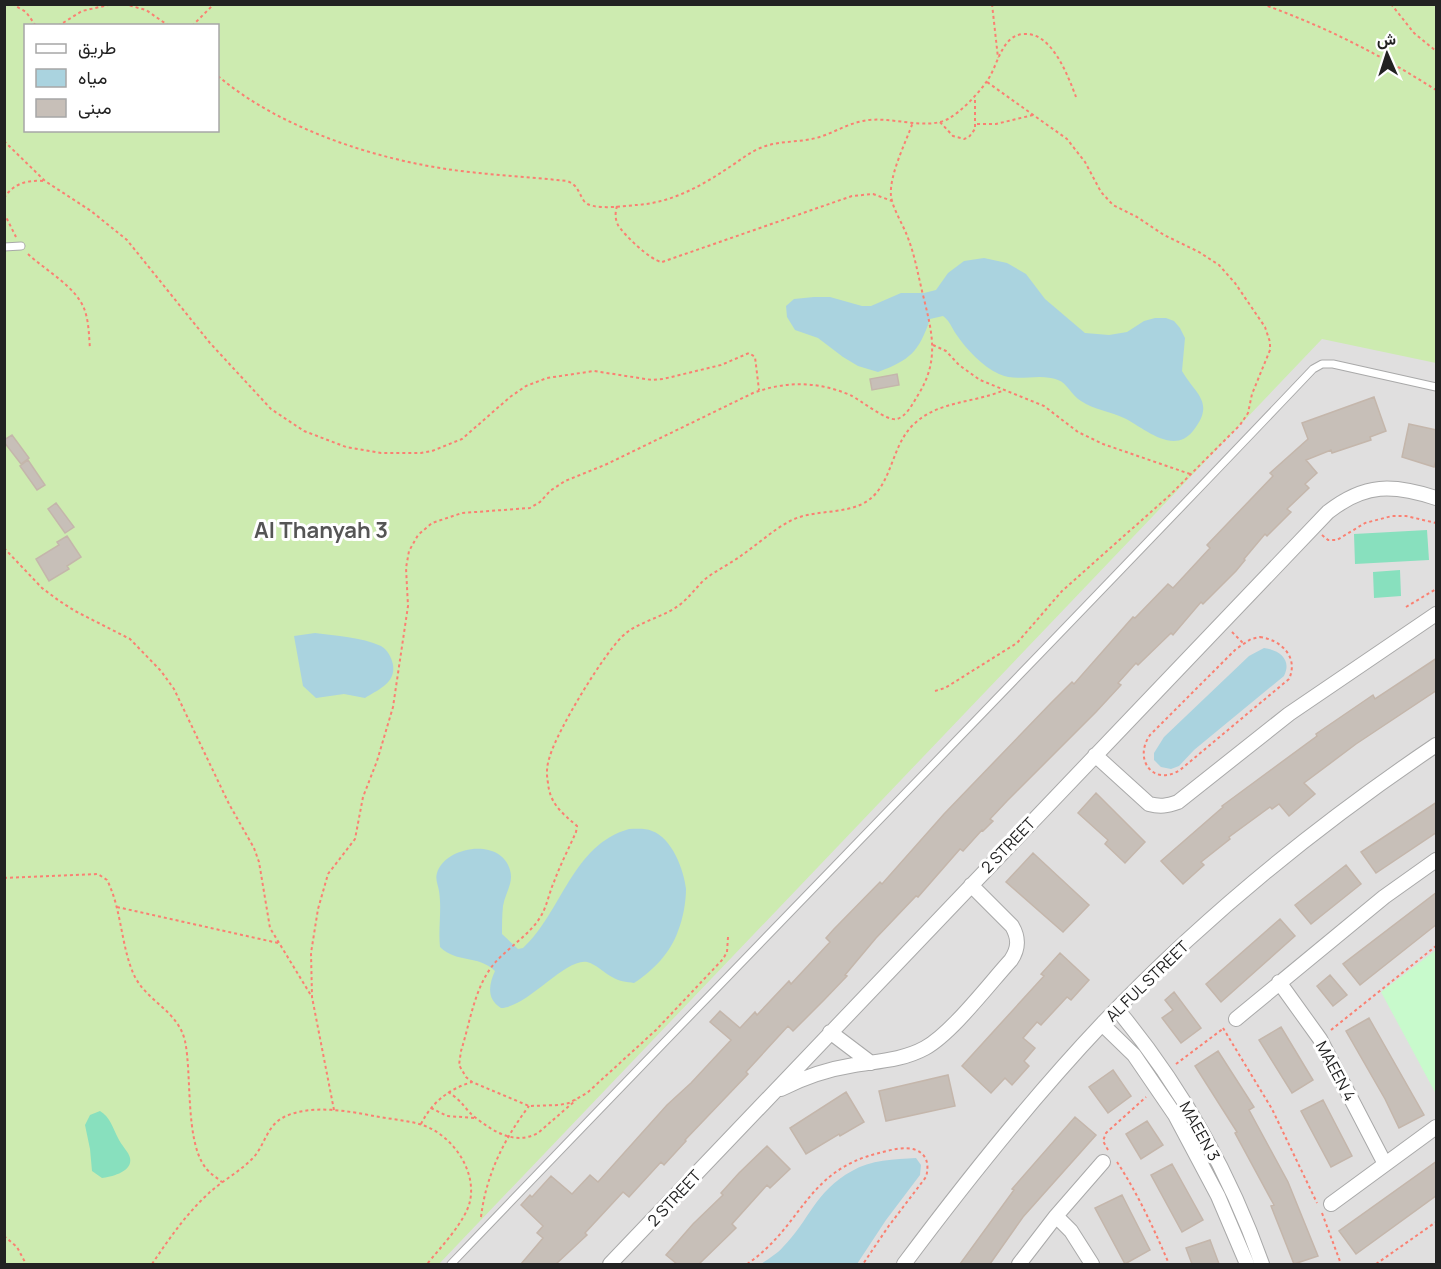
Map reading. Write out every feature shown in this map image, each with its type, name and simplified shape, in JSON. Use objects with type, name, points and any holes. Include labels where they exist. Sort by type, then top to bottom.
[{"type":"street","name":"2 STREET","points":[[619,1262],[773,1092],[1311,528],[1341,501],[1373,489],[1390,487],[1407,489],[1437,498]]},
{"type":"street","points":[[1095,754],[1149,804],[1169,806],[1178,802],[1288,714],[1437,614]]},
{"type":"street","name":"AL FUL STREET","points":[[904,1264],[992,1150],[1064,1065],[1117,1009],[1233,900],[1293,849],[1347,807],[1437,745]]},
{"type":"street","points":[[1236,1019],[1384,897],[1437,860]]},
{"type":"street","points":[[773,1092],[820,1073],[915,1052],[936,1041],[1016,952],[1018,943],[1012,926],[971,885]]},
{"type":"street","name":"MAEEN 4","points":[[1279,982],[1320,1039],[1385,1164]]},
{"type":"street","name":"MAEEN 3","points":[[1117,1009],[1165,1072],[1216,1159],[1245,1219],[1262,1264]]},
{"type":"street","name":"MAEEN 3","points":[[1102,1024],[1134,1055],[1175,1115],[1213,1186],[1246,1264]]},
{"type":"street","points":[[830,1032],[871,1063]]},
{"type":"street","points":[[1331,1204],[1437,1128]]},
{"type":"street","points":[[1019,1264],[1056,1216],[1110,1158]]},
{"type":"street","points":[[1056,1216],[1077,1240],[1092,1264]]},
{"type":"lane","points":[[4,247],[21,246]]},
{"type":"lane","points":[[451,1264],[1313,369],[1322,364],[1333,364],[1437,387]]},
{"type":"path","points":[[12,4],[26,12],[35,24]]},
{"type":"path","points":[[61,24],[82,11],[113,4]]},
{"type":"path","points":[[124,4],[146,10],[166,24]]},
{"type":"path","points":[[194,24],[214,4]]},
{"type":"path","points":[[992,4],[998,59]]},
{"type":"path","points":[[1262,4],[1342,37],[1437,90]]},
{"type":"path","points":[[1391,4],[1414,33],[1437,51]]},
{"type":"path","points":[[219,76],[260,107],[317,134],[425,165],[453,170],[567,181],[576,186],[585,202],[591,207],[656,203],[673,198],[716,176],[749,153],[774,143],[814,139],[853,123],[872,119],[940,122],[952,116],[975,96],[987,82],[1006,44],[1022,34],[1034,35],[1049,46],[1060,60],[1076,97]]},
{"type":"path","points":[[935,691],[945,688],[1017,643],[1062,591],[1160,504],[1245,419],[1254,388],[1269,358],[1268,334],[1235,282],[1219,265],[1113,205],[1101,192],[1085,162],[1072,144],[1055,129],[987,82]]},
{"type":"path","points":[[940,122],[953,136],[964,139],[973,134],[976,124],[975,96]]},
{"type":"path","points":[[976,124],[996,124],[1032,115]]},
{"type":"path","points":[[334,1110],[312,997],[311,953],[318,909],[328,874],[355,839],[363,797],[377,761],[393,707],[408,606],[407,559],[418,536],[432,523],[451,515],[530,508],[565,481],[607,464],[759,391],[783,384],[798,383],[825,387],[850,396],[887,418],[895,419],[906,412],[920,391],[930,368],[933,345],[920,276],[909,239],[892,201],[892,181],[913,122]]},
{"type":"path","points":[[4,141],[45,181],[92,211],[127,240],[210,343],[272,409],[304,431],[339,445],[360,450],[401,454],[421,453],[443,448],[470,434],[510,397],[526,386],[547,378],[576,372],[607,372],[657,380],[721,365],[749,353],[755,357],[759,391]]},
{"type":"path","points":[[4,198],[23,182],[45,181]]},
{"type":"path","points":[[617,206],[615,217],[621,230],[649,257],[662,262],[852,196],[873,194],[892,201]]},
{"type":"path","points":[[4,213],[21,246],[40,266],[67,285],[80,301],[87,320],[90,349]]},
{"type":"path","points":[[933,345],[946,351],[964,369],[980,380],[1002,391],[1044,406],[1072,428],[1090,438],[1190,474]]},
{"type":"path","points":[[579,1098],[549,1107],[530,1106],[472,1082],[462,1072],[459,1058],[478,994],[491,967],[529,931],[542,914],[577,830],[577,826],[561,814],[550,795],[547,773],[550,754],[580,696],[618,640],[636,626],[675,608],[704,580],[783,525],[809,514],[856,506],[871,498],[884,480],[897,445],[905,433],[926,414],[939,408],[980,399],[1002,391]]},
{"type":"path","points":[[1311,528],[1329,540],[1337,540],[1365,523],[1392,516],[1413,517],[1437,523]]},
{"type":"path","points":[[4,548],[42,588],[58,600],[130,639],[147,654],[174,689],[229,804],[254,848],[259,862],[267,918],[278,943],[312,997]]},
{"type":"path","points":[[1406,607],[1437,589]]},
{"type":"path","points":[[1222,623],[1244,643]]},
{"type":"path","points":[[1260,638],[1277,642],[1291,659],[1292,672],[1289,679],[1180,770],[1168,775],[1151,770],[1146,765],[1143,753],[1150,735],[1244,643],[1260,638]]},
{"type":"path","points":[[4,878],[101,875],[109,883],[135,976],[146,992],[170,1012],[182,1030],[187,1051],[196,1145],[205,1167],[222,1182]]},
{"type":"path","points":[[117,907],[278,943]]},
{"type":"path","points":[[448,1092],[460,1100],[475,1118],[507,1137],[515,1139],[531,1136],[587,1093],[656,1030],[726,956],[728,937]]},
{"type":"path","points":[[1320,1039],[1437,946]]},
{"type":"path","points":[[1165,1072],[1236,1019]]},
{"type":"path","points":[[1223,1028],[1272,1109],[1327,1224],[1341,1264]]},
{"type":"path","points":[[421,1124],[430,1108],[448,1092],[472,1082]]},
{"type":"path","points":[[1157,1088],[1106,1133],[1103,1141],[1110,1158],[1129,1180],[1169,1264]]},
{"type":"path","points":[[480,1234],[485,1194],[494,1165],[507,1137],[530,1106]]},
{"type":"path","points":[[430,1108],[447,1116],[475,1118]]},
{"type":"path","points":[[152,1264],[179,1224],[207,1195],[254,1157],[269,1130],[277,1121],[287,1115],[334,1110],[421,1124],[444,1138],[455,1148],[468,1173],[471,1187],[470,1202],[465,1213],[427,1264]]},
{"type":"path","points":[[747,1264],[779,1237],[812,1192],[842,1166],[862,1157],[913,1149],[927,1160],[929,1169],[927,1177],[888,1227],[864,1264]]},
{"type":"path","points":[[1376,1264],[1437,1222]]},
{"type":"path","points":[[4,1236],[17,1247],[26,1264]]},
{"type":"shaded area","points":[[5,5],[1436,5],[1436,1264],[5,1264]]},
{"type":"green space","points":[[5,5],[1436,5],[1436,363],[1322,339],[439,1264],[5,1264]]},
{"type":"green space","points":[[1427,530],[1429,560],[1355,564],[1354,534]]},
{"type":"green space","points":[[1400,570],[1401,596],[1374,598],[1373,572]]},
{"type":"green space","points":[[1436,950],[1436,1094],[1381,992]]},
{"type":"green space","points":[[100,1111],[109,1120],[130,1158],[130,1163],[125,1170],[102,1178],[92,1171],[85,1125],[90,1115]]},
{"type":"water","points":[[984,258],[1007,263],[1026,274],[1045,299],[1085,333],[1109,335],[1127,332],[1144,321],[1155,318],[1174,321],[1185,338],[1182,371],[1203,405],[1200,421],[1193,431],[1185,438],[1176,441],[1167,440],[1149,433],[1124,418],[1086,404],[1058,380],[1043,377],[1013,378],[999,374],[970,352],[943,316],[930,319],[922,340],[906,359],[878,372],[858,366],[818,338],[795,330],[787,317],[786,306],[794,299],[830,297],[862,306],[871,306],[901,293],[924,293],[936,290],[948,273],[964,261]]},
{"type":"water","points":[[315,633],[357,639],[381,646],[392,660],[392,677],[380,689],[365,698],[344,694],[316,698],[303,686],[294,636]]},
{"type":"water","points":[[1264,648],[1275,651],[1283,657],[1286,665],[1284,676],[1194,750],[1179,766],[1171,769],[1161,767],[1154,760],[1154,753],[1164,737],[1249,656]]},
{"type":"water","points":[[629,829],[649,830],[665,840],[680,864],[686,889],[685,905],[675,939],[666,954],[654,967],[634,983],[614,978],[590,963],[578,963],[568,967],[523,1000],[512,1006],[501,1008],[493,1000],[490,991],[495,971],[481,962],[454,956],[440,947],[440,898],[436,875],[442,864],[451,856],[461,851],[485,849],[505,860],[511,879],[503,906],[502,934],[518,949],[523,948],[536,933],[569,881],[594,849],[610,837]]},
{"type":"water","points":[[916,1158],[921,1165],[920,1175],[857,1264],[761,1264],[783,1247],[821,1197],[839,1179],[867,1164]]},
{"type":"building","points":[[897,374],[899,385],[872,390],[870,379]]},
{"type":"building","points":[[1374,397],[1386,431],[1370,437],[1371,440],[1332,453],[1331,450],[1306,460],[1317,473],[1305,484],[1309,488],[1287,509],[1291,512],[1267,536],[1265,534],[1236,571],[1203,604],[1201,602],[1173,635],[1171,633],[1138,665],[1136,663],[1118,683],[1121,685],[990,819],[993,821],[963,851],[960,849],[918,897],[916,896],[876,938],[845,975],[847,976],[824,1000],[793,1031],[788,1026],[746,1072],[748,1074],[664,1165],[661,1162],[629,1197],[623,1192],[585,1233],[587,1235],[556,1264],[521,1264],[543,1238],[537,1233],[543,1226],[521,1205],[530,1195],[532,1197],[551,1176],[572,1194],[590,1175],[598,1182],[667,1105],[731,1040],[710,1022],[720,1011],[740,1028],[755,1012],[757,1015],[789,981],[791,984],[830,942],[826,938],[834,929],[880,882],[882,884],[944,814],[1050,704],[1072,682],[1074,684],[1133,617],[1135,618],[1168,584],[1173,588],[1210,548],[1207,545],[1273,476],[1270,473],[1308,439],[1302,423]]},
{"type":"building","points":[[1409,424],[1437,430],[1437,457],[1434,467],[1402,457]]},
{"type":"building","points":[[12,435],[29,458],[21,464],[4,442]]},
{"type":"building","points":[[28,460],[45,485],[37,490],[20,466]]},
{"type":"building","points":[[56,503],[74,527],[65,533],[48,509]]},
{"type":"building","points":[[67,536],[81,557],[67,566],[69,569],[49,581],[36,559],[59,545],[57,542]]},
{"type":"building","points":[[1437,658],[1437,690],[1356,744],[1304,783],[1315,794],[1289,816],[1279,804],[1272,809],[1270,807],[1229,837],[1230,839],[1201,862],[1204,865],[1183,884],[1161,861],[1222,806],[1317,736],[1316,734],[1373,695],[1375,699]]},
{"type":"building","points":[[1096,793],[1145,842],[1125,863],[1105,844],[1108,840],[1078,813]]},
{"type":"building","points":[[1437,802],[1437,832],[1376,873],[1361,852]]},
{"type":"building","points":[[1033,853],[1089,905],[1063,932],[1006,882]]},
{"type":"building","points":[[1346,865],[1361,884],[1311,924],[1295,905]]},
{"type":"building","points":[[1437,892],[1437,924],[1360,985],[1343,964]]},
{"type":"building","points":[[1280,919],[1295,936],[1221,1002],[1206,984]]},
{"type":"building","points":[[1060,953],[1089,980],[1071,1000],[1067,997],[1041,1025],[1037,1022],[1023,1038],[1035,1048],[1024,1061],[1029,1066],[1012,1085],[1005,1078],[991,1093],[962,1066],[1044,976],[1041,974]]},
{"type":"building","points":[[1330,975],[1347,995],[1333,1006],[1317,986]]},
{"type":"building","points":[[1174,992],[1201,1028],[1181,1043],[1162,1018],[1173,1010],[1165,1000]]},
{"type":"building","points":[[1369,1018],[1424,1115],[1399,1128],[1346,1031]]},
{"type":"building","points":[[1281,1027],[1313,1080],[1292,1093],[1259,1040]]},
{"type":"building","points":[[1218,1051],[1254,1107],[1249,1110],[1288,1182],[1318,1256],[1294,1264],[1271,1206],[1274,1205],[1235,1133],[1237,1132],[1195,1066]]},
{"type":"building","points":[[1113,1070],[1131,1096],[1108,1113],[1089,1087]]},
{"type":"building","points":[[948,1075],[955,1106],[886,1121],[879,1091]]},
{"type":"building","points":[[846,1092],[864,1122],[806,1154],[790,1128]]},
{"type":"building","points":[[1323,1100],[1352,1156],[1331,1167],[1301,1111]]},
{"type":"building","points":[[1075,1117],[1096,1135],[1023,1217],[990,1264],[960,1264],[1014,1190],[1012,1189]]},
{"type":"building","points":[[1147,1121],[1163,1145],[1141,1159],[1126,1134]]},
{"type":"building","points":[[767,1146],[790,1169],[770,1188],[767,1185],[732,1224],[736,1228],[699,1264],[677,1264],[666,1255],[723,1195],[721,1193],[739,1173]]},
{"type":"building","points":[[1437,1161],[1437,1195],[1356,1254],[1339,1231]]},
{"type":"building","points":[[1172,1164],[1203,1220],[1182,1232],[1151,1175]]},
{"type":"building","points":[[1122,1195],[1150,1250],[1125,1264],[1095,1208]]},
{"type":"building","points":[[1210,1240],[1219,1264],[1192,1264],[1186,1248]]},
{"type":"district","name":"Al Thanyah 3","points":[[321,530]]}]
